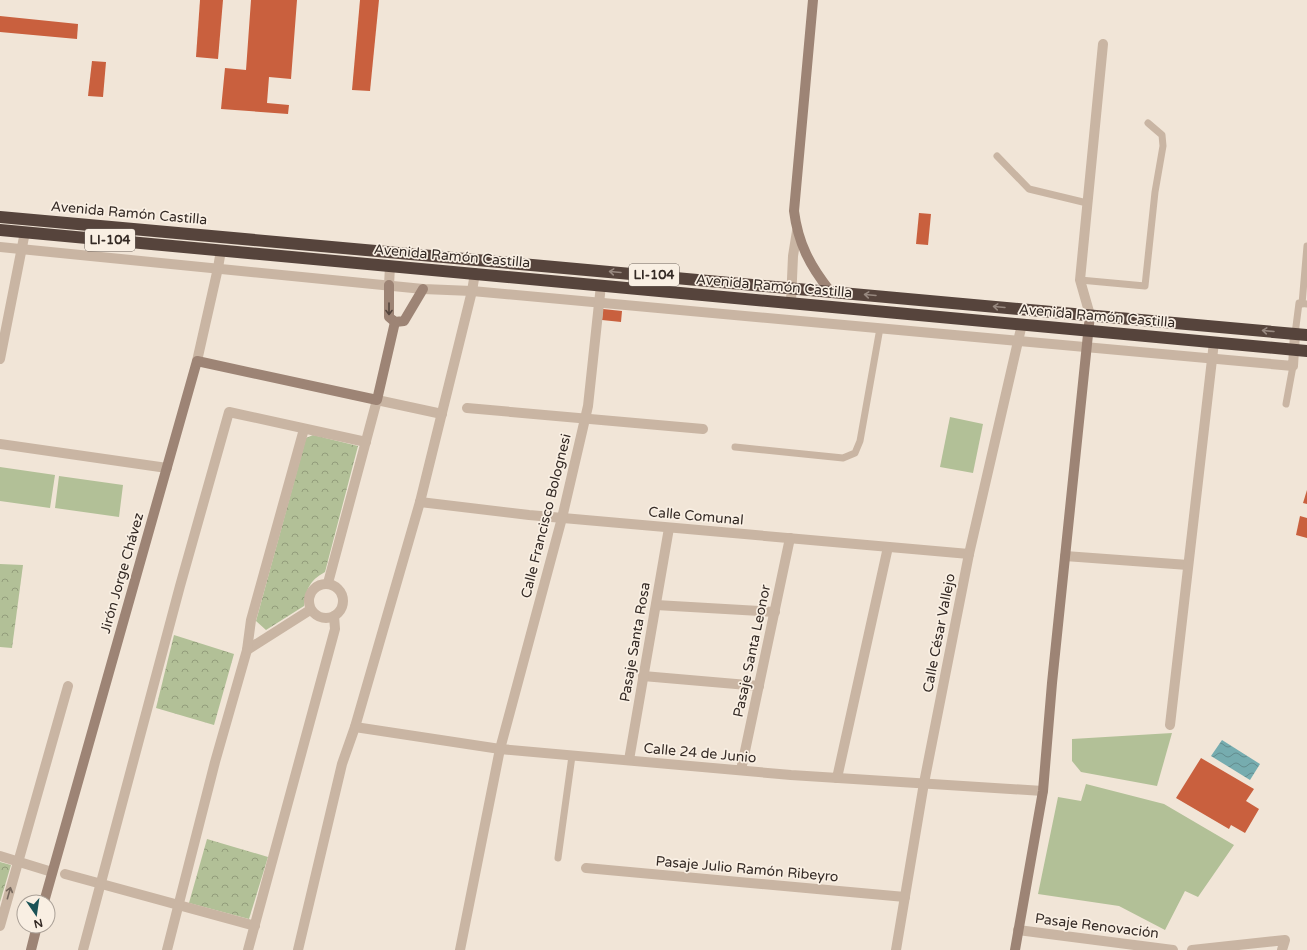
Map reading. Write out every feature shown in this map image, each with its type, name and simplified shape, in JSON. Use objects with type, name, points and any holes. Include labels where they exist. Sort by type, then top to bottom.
[{"type":"highway","name":"Avenida Ramón Castilla","points":[[0,217],[1301,334]]},
{"type":"highway","name":"Avenida Ramón Castilla","points":[[0,230],[791,302],[1307,351]]},
{"type":"street","points":[[791,302],[796,231],[794,211],[813,0]]},
{"type":"street","points":[[1015,950],[1043,791],[1052,683],[1087,346],[1090,315],[1080,280],[1103,44]]},
{"type":"street","points":[[796,231],[806,257],[815,272],[830,291]]},
{"type":"street","points":[[0,359],[25,232]]},
{"type":"street","points":[[0,247],[423,289],[472,291],[1293,366],[1294,350],[1301,334]]},
{"type":"street","name":"Jirón Jorge Chávez","points":[[46,894],[197,361],[221,250]]},
{"type":"street","points":[[390,266],[389,317],[395,322],[404,321],[423,289]]},
{"type":"street","points":[[298,950],[342,764],[355,726],[420,502],[472,291],[475,273]]},
{"type":"street","name":"Calle Francisco Bolognesi","points":[[460,950],[500,749],[562,518],[585,418],[601,285]]},
{"type":"street","points":[[727,314],[729,297]]},
{"type":"street","points":[[880,328],[881,311]]},
{"type":"street","points":[[328,583],[377,400],[395,322]]},
{"type":"street","name":"Calle César Vallejo","points":[[896,950],[924,783],[969,554],[1022,324]]},
{"type":"street","points":[[1170,725],[1214,342]]},
{"type":"street","points":[[197,361],[442,414]]},
{"type":"street","points":[[467,408],[703,429]]},
{"type":"street","points":[[82,950],[180,586],[229,412],[366,442]]},
{"type":"street","points":[[167,950],[215,762],[247,650],[251,620],[304,429]]},
{"type":"street","points":[[0,444],[167,468]]},
{"type":"street","name":"Calle Comunal","points":[[420,502],[562,518],[969,554]]},
{"type":"street","name":"Pasaje Santa Rosa","points":[[629,760],[669,528]]},
{"type":"street","name":"Pasaje Santa Leonor","points":[[741,770],[790,538]]},
{"type":"street","points":[[837,778],[888,547]]},
{"type":"street","points":[[1065,556],[1188,565]]},
{"type":"street","points":[[328,583],[338,588],[343,598],[341,608],[334,616],[324,618],[314,614],[310,610],[308,599],[310,593],[317,585],[328,583]]},
{"type":"street","points":[[656,604],[775,612]]},
{"type":"street","points":[[247,650],[310,610]]},
{"type":"street","points":[[248,950],[335,629],[334,616]]},
{"type":"street","points":[[643,676],[759,686]]},
{"type":"street","points":[[0,926],[68,686]]},
{"type":"street","name":"Calle 24 de Junio","points":[[355,726],[500,749],[572,756],[837,778],[1043,791]]},
{"type":"street","points":[[0,856],[52,872]]},
{"type":"street","name":"Pasaje Julio Ramón Ribeyro","points":[[586,868],[905,897]]},
{"type":"street","points":[[65,874],[179,907],[255,926]]},
{"type":"street","name":"Pasaje Renovación","points":[[1018,930],[1173,950]]},
{"type":"street","points":[[31,950],[35,934]]},
{"type":"street","points":[[1192,950],[1283,945]]},
{"type":"lane","points":[[1080,280],[1145,286],[1155,192],[1163,146],[1162,135],[1148,123]]},
{"type":"lane","points":[[997,156],[1029,189],[1087,203]]},
{"type":"lane","points":[[1301,334],[1300,303],[1304,304],[1307,246]]},
{"type":"lane","points":[[735,447],[844,458],[855,453],[860,441],[880,328]]},
{"type":"lane","points":[[1286,404],[1293,366]]},
{"type":"lane","points":[[558,858],[572,756]]},
{"type":"green space","points":[[950,417],[983,424],[973,473],[940,467]]},
{"type":"green space","points":[[313,435],[358,446],[325,572],[312,582],[306,594],[304,606],[266,630],[256,621],[306,438]]},
{"type":"green space","points":[[0,467],[55,475],[50,508],[0,501]]},
{"type":"green space","points":[[59,476],[123,485],[119,517],[55,508]]},
{"type":"green space","points":[[0,564],[23,565],[12,648],[0,647]]},
{"type":"green space","points":[[174,635],[234,654],[214,725],[156,708]]},
{"type":"green space","points":[[1172,733],[1157,786],[1081,772],[1072,761],[1072,739]]},
{"type":"green space","points":[[1086,784],[1164,804],[1234,845],[1198,897],[1185,891],[1165,930],[1119,906],[1038,894],[1058,797],[1081,801]]},
{"type":"green space","points":[[207,839],[268,857],[249,919],[189,903]]},
{"type":"green space","points":[[0,862],[11,865],[0,902]]},
{"type":"water","points":[[1222,740],[1260,764],[1250,780],[1211,756]]},
{"type":"building","points":[[200,0],[223,0],[218,59],[196,57]]},
{"type":"building","points":[[251,0],[297,0],[291,79],[269,77],[267,103],[289,105],[288,114],[221,109],[225,68],[246,70]]},
{"type":"building","points":[[360,0],[379,0],[370,91],[352,90]]},
{"type":"building","points":[[0,16],[78,24],[77,39],[0,32]]},
{"type":"building","points":[[92,61],[106,62],[103,97],[88,96]]},
{"type":"building","points":[[919,213],[931,214],[928,245],[916,244]]},
{"type":"building","points":[[603,309],[622,311],[621,322],[602,320]]},
{"type":"building","points":[[1307,490],[1307,504],[1303,503]]},
{"type":"building","points":[[1300,516],[1307,518],[1307,538],[1296,535]]},
{"type":"building","points":[[1201,758],[1254,789],[1246,801],[1259,809],[1245,833],[1231,825],[1229,829],[1176,798]]}]
